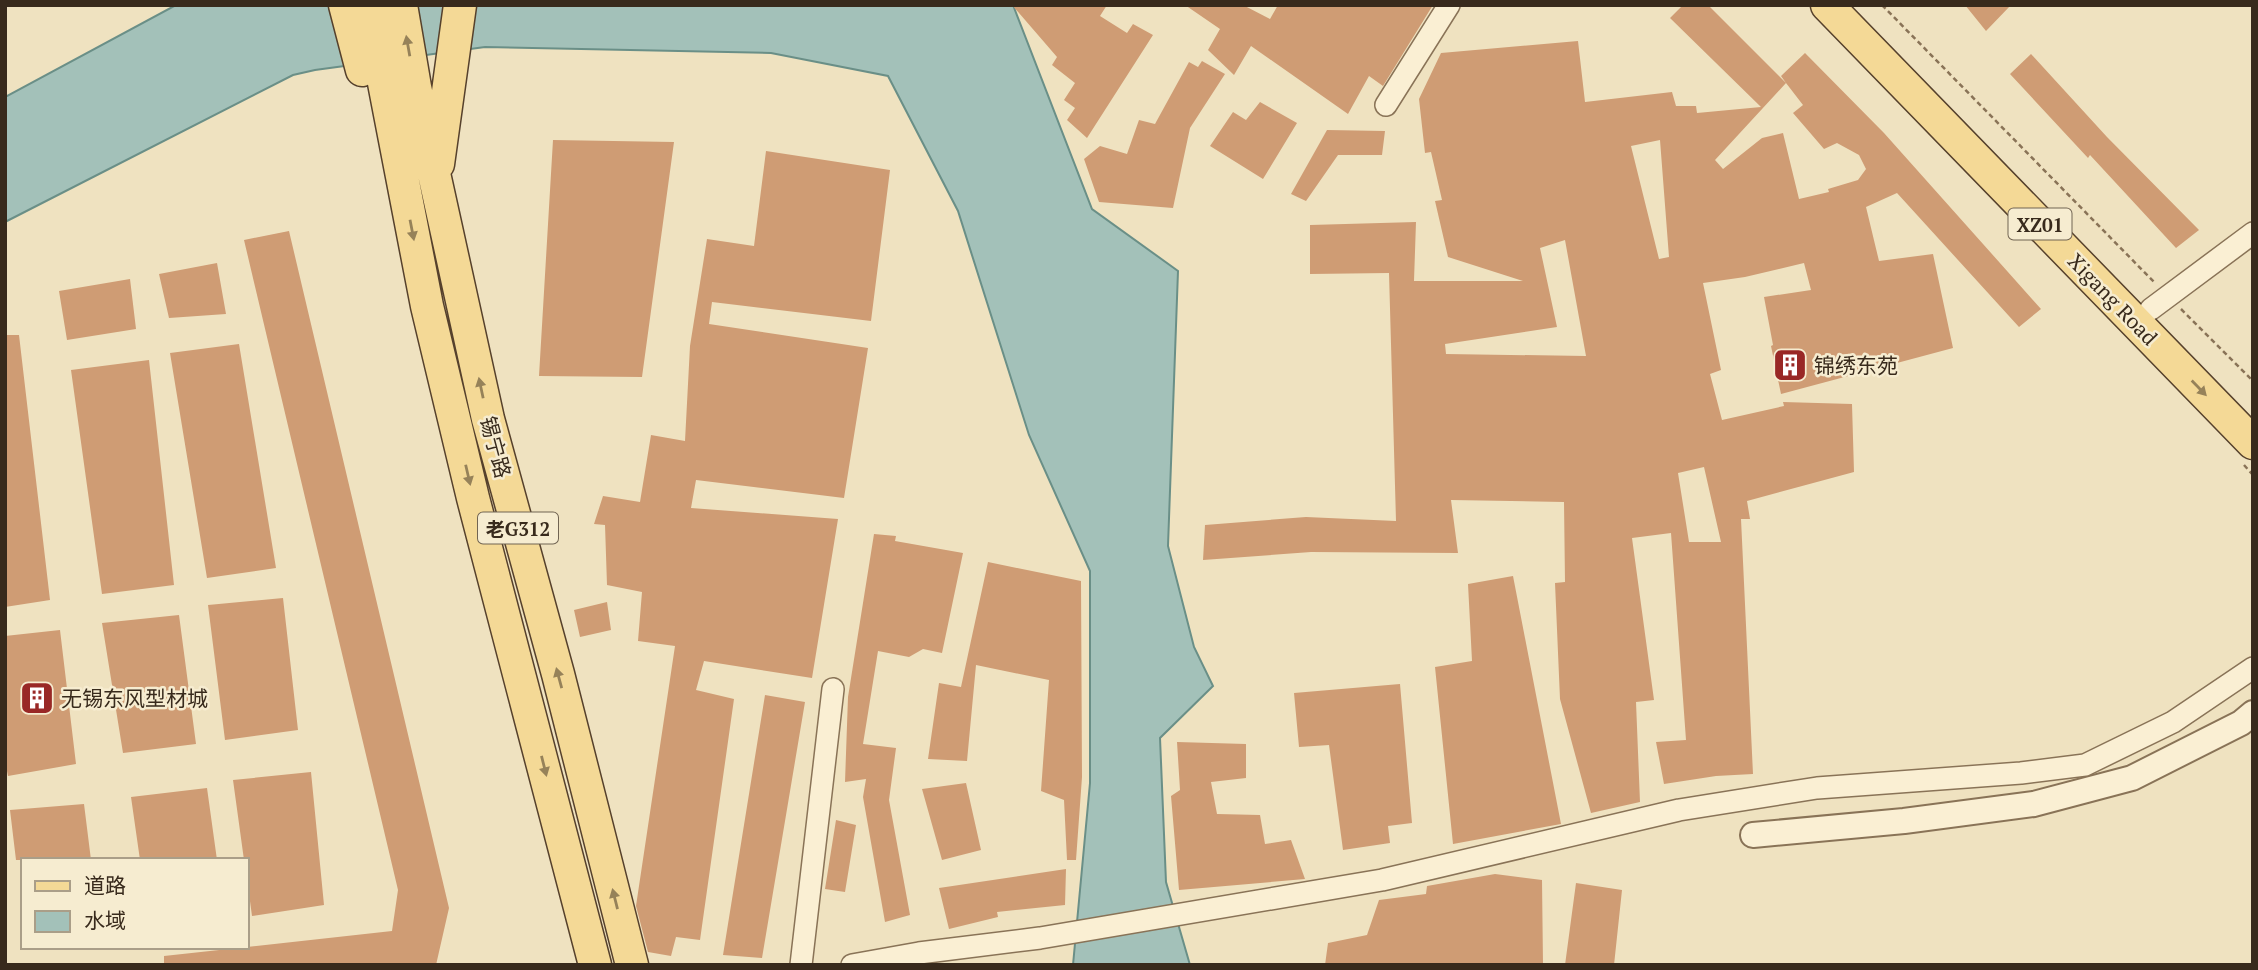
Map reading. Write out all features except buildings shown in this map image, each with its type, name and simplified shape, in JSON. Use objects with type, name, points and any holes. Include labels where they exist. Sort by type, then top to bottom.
[{"type":"main road","points":[[345,5],[390,92]]},
{"type":"main road","name":"锡宁路","points":[[369,5],[390,92],[403,183],[427,306],[473,498],[595,965]]},
{"type":"main road","name":"锡宁路","points":[[401,5],[390,92],[436,182],[488,419],[558,674],[632,965]]},
{"type":"main road","points":[[436,182],[460,5]]},
{"type":"main road","name":"Xigang Road","points":[[1827,5],[2253,443]]},
{"type":"main road","name":"Xigang Road","points":[[1852,5],[2160,303],[2253,412]]},
{"type":"street","points":[[1386,105],[1449,5]]},
{"type":"street","points":[[2160,303],[2253,233]]},
{"type":"street","points":[[852,965],[919,953],[1040,938],[1382,880],[1679,810],[1817,788],[2021,773],[2085,765],[2173,722],[2253,668]]},
{"type":"street","points":[[801,965],[833,689]]},
{"type":"street","points":[[1753,835],[1904,821],[2034,804],[2132,778],[2241,723],[2253,713]]},
{"type":"path","name":"Xigang Road","points":[[1882,5],[2160,303],[2253,381]]},
{"type":"water","points":[[176,5],[1013,5],[1092,209],[1178,271],[1168,546],[1194,647],[1213,686],[1160,738],[1166,882],[1190,965],[1073,965],[1090,783],[1090,571],[1029,435],[958,211],[888,76],[771,53],[485,47],[315,70],[293,75],[5,222],[5,97]]},
{"type":"place","name":"锦绣东苑","points":[[1790,365]]},
{"type":"place","name":"无锡东风型材城","points":[[37,698]]}]
